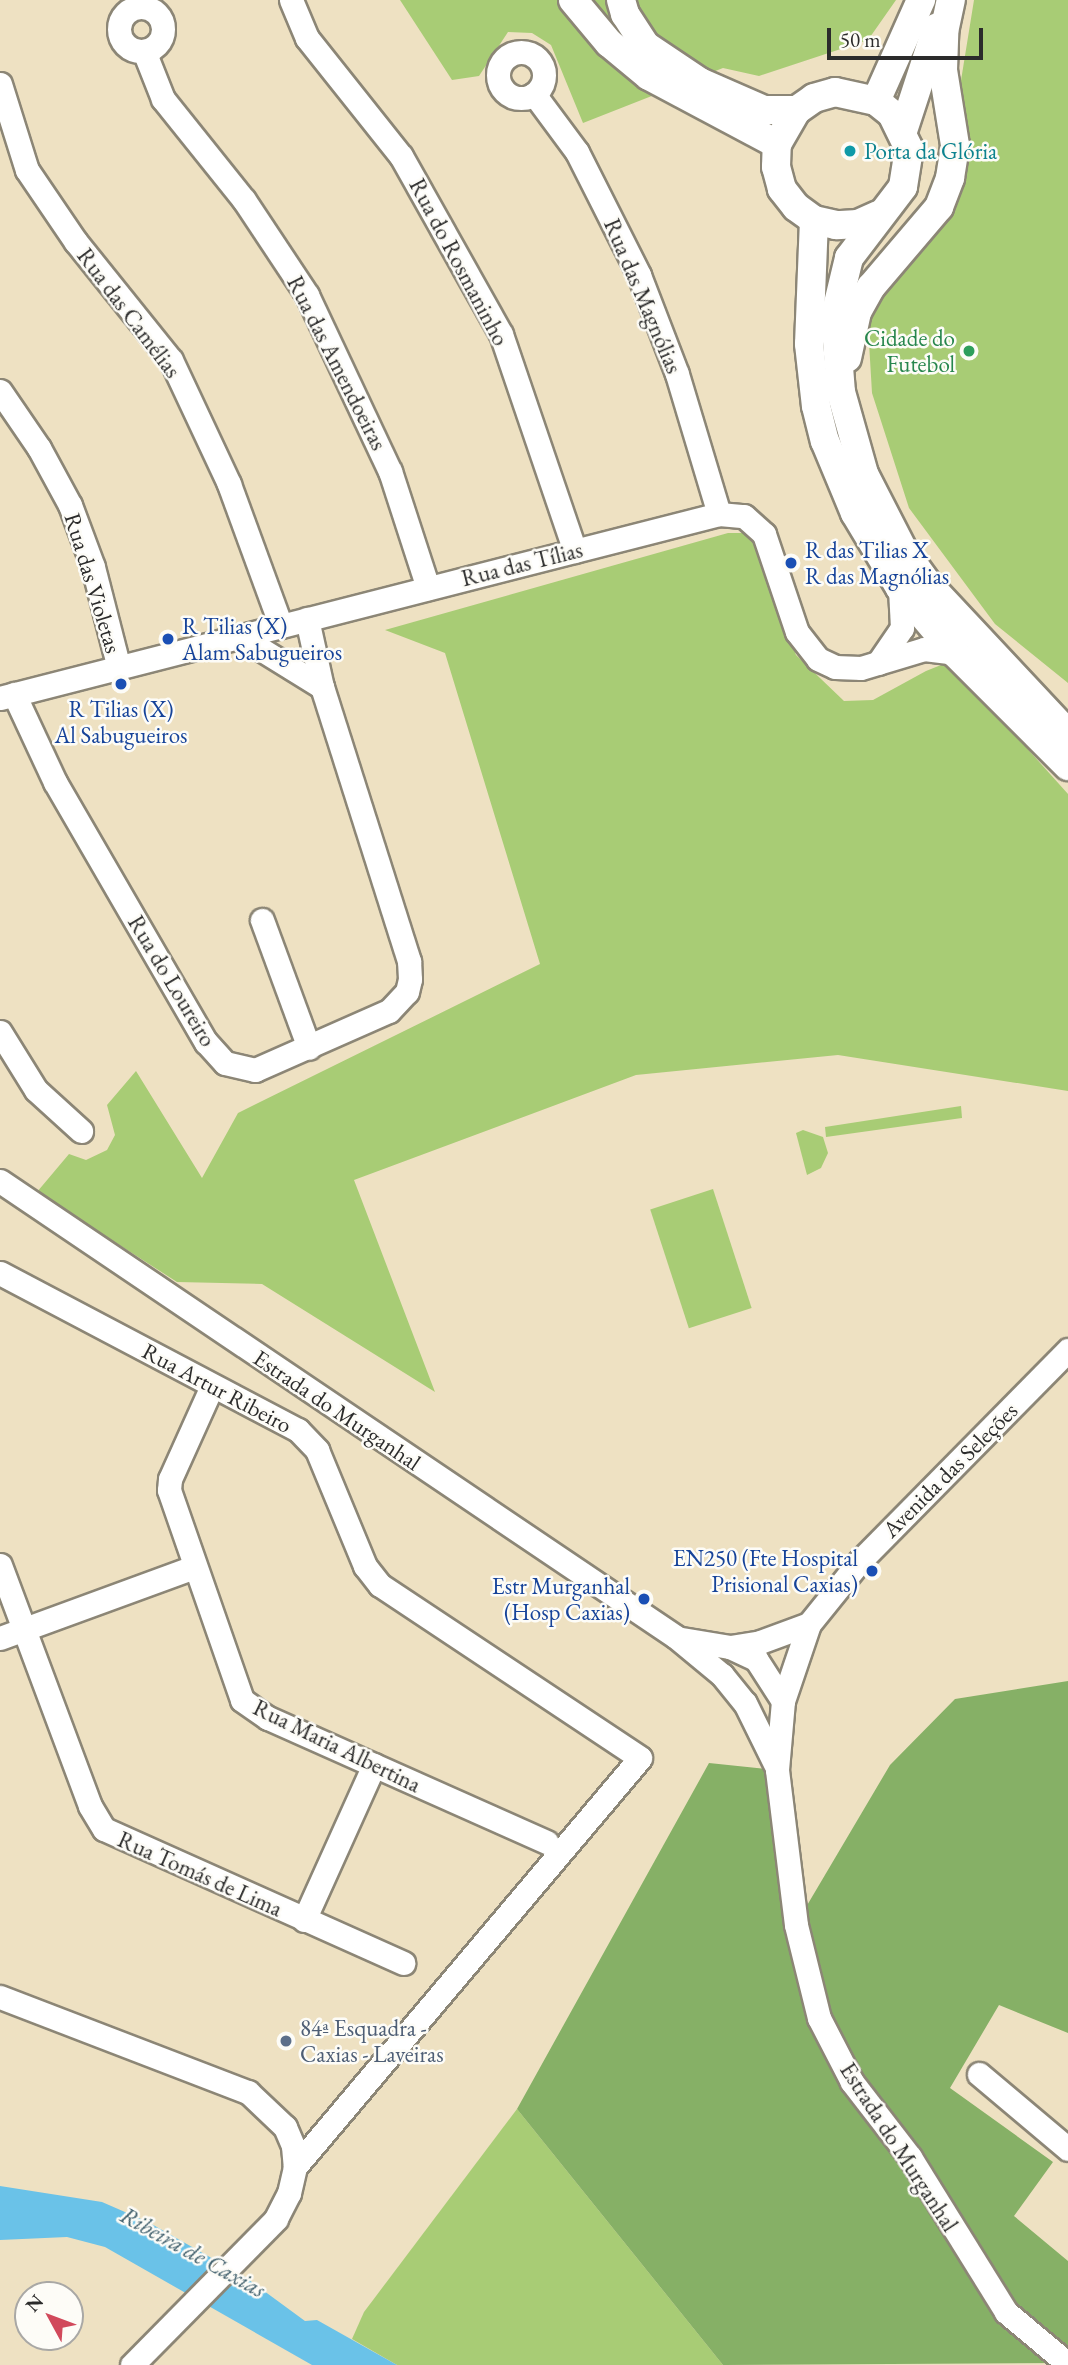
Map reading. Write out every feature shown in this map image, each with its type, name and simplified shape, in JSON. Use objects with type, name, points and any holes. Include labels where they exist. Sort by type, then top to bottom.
[{"type":"main road","points":[[573,0],[609,43],[649,76],[777,144]]},
{"type":"main road","points":[[621,0],[646,46],[700,82],[764,110],[797,110],[835,92],[876,101],[903,131],[909,149],[906,178],[892,203],[878,215],[858,241],[841,283],[835,355],[841,392],[863,474],[903,550],[926,582],[1068,734]]},
{"type":"main road","points":[[876,101],[921,0]]},
{"type":"main road","points":[[903,131],[950,0]]},
{"type":"main road","points":[[841,392],[857,312],[871,287],[939,207],[950,178],[955,145],[943,57],[950,0]]},
{"type":"main road","points":[[797,110],[777,144],[776,167],[782,188],[796,207],[814,220],[847,225],[878,215]]},
{"type":"main road","points":[[814,220],[809,344],[816,406],[825,440],[855,513],[900,588],[955,653],[1068,766]]},
{"type":"street","name":"Rua do Rosmaninho","points":[[291,0],[307,38],[401,156],[501,334],[575,551]]},
{"type":"street","name":"Rua das Amendoeiras","points":[[144,51],[170,109],[244,200],[307,295],[390,471],[428,588]]},
{"type":"street","name":"Rua das Camélias","points":[[0,84],[27,170],[76,242],[171,360],[229,484],[281,626]]},
{"type":"street","name":"Rua das Magnólias","points":[[534,94],[577,152],[639,275],[677,374],[719,514]]},
{"type":"street","name":"Rua das Violetas","points":[[0,391],[39,449],[70,505],[93,567],[119,668]]},
{"type":"street","name":"Rua das Tílias","points":[[7,696],[719,514],[744,516],[764,534],[797,632],[818,659],[835,667],[878,663],[924,649],[955,653]]},
{"type":"street","points":[[878,663],[902,628],[900,588]]},
{"type":"street","name":"Rua do Loureiro","points":[[7,696],[215,1055],[225,1063],[255,1070],[389,1011],[407,992],[410,979],[405,948],[322,687],[307,619]]},
{"type":"street","points":[[241,636],[322,687]]},
{"type":"street","points":[[262,920],[309,1048]]},
{"type":"street","points":[[0,1031],[36,1090],[81,1131]]},
{"type":"street","name":"Estrada do Murganhal","points":[[0,1181],[676,1637],[757,1702],[783,1701]]},
{"type":"street","name":"Rua Artur Ribeiro","points":[[0,1273],[309,1438],[327,1471],[365,1566],[380,1585],[640,1758],[295,2168]]},
{"type":"street","name":"Avenida das Seleções","points":[[809,1625],[859,1562],[1068,1350]]},
{"type":"street","name":"Rua Maria Albertina","points":[[212,1386],[170,1479],[171,1503],[242,1700],[268,1718],[547,1842]]},
{"type":"street","name":"Rua Tomás de Lima","points":[[0,1565],[90,1806],[104,1829],[403,1964]]},
{"type":"street","points":[[0,1638],[194,1567]]},
{"type":"street","name":"Estrada do Murganhal","points":[[730,1647],[772,1639],[809,1625]]},
{"type":"street","name":"Estrada do Murganhal","points":[[809,1625],[783,1701],[777,1770],[796,1925],[819,2018],[852,2082],[910,2157],[1006,2312],[1068,2364]]},
{"type":"street","name":"Estrada do Murganhal","points":[[676,1637],[730,1647],[756,1659],[783,1701]]},
{"type":"street","name":"Estrada do Murganhal","points":[[722,1675],[758,1725],[777,1770]]},
{"type":"street","points":[[304,1920],[374,1765]]},
{"type":"street","points":[[0,1997],[248,2092],[285,2127],[295,2168],[276,2219],[200,2301],[132,2365]]},
{"type":"street","points":[[979,2074],[1068,2149]]},
{"type":"green space","points":[[400,0],[896,0],[868,40],[759,76],[723,68],[583,123],[551,45],[532,33],[508,32],[479,76],[452,80]]},
{"type":"green space","name":"Cidade do Futebol","points":[[974,0],[1068,0],[1068,683],[995,624],[909,508],[872,393],[867,309],[894,250],[935,182],[958,99]]},
{"type":"green space","points":[[728,533],[746,533],[755,539],[796,655],[844,701],[873,700],[926,671],[941,665],[954,667],[1068,794],[1068,1091],[838,1055],[636,1075],[354,1180],[435,1392],[262,1284],[177,1282],[37,1192],[69,1154],[86,1160],[107,1150],[115,1135],[107,1105],[136,1071],[202,1178],[238,1113],[540,964],[445,653],[385,630]]},
{"type":"green space","points":[[961,1106],[962,1118],[826,1137],[825,1127]]},
{"type":"green space","points":[[803,1130],[823,1137],[828,1153],[821,1168],[807,1175],[796,1133]]},
{"type":"green space","points":[[713,1189],[752,1308],[689,1328],[650,1209]]},
{"type":"green space","points":[[1068,1681],[1068,2033],[999,2005],[950,2088],[1053,2162],[1014,2216],[1068,2261],[1068,2363],[723,2365],[517,2109],[709,1763],[777,1770],[796,1924],[890,1765],[955,1699]]},
{"type":"green space","points":[[517,2109],[723,2365],[397,2365],[352,2339],[364,2312]]},
{"type":"water","name":"Ribeira de Caxias","points":[[0,2186],[102,2202],[148,2222],[245,2277],[305,2321],[317,2320],[397,2365],[312,2365],[105,2247],[67,2237],[0,2240]]},
{"type":"place","name":"Porta da Glória","points":[[850,151]]},
{"type":"place","name":"Cidade do Futebol","points":[[969,351]]},
{"type":"place","name":"R das Tilias X R das Magnólias","points":[[791,563]]},
{"type":"place","name":"R Tilias (X) Alam Sabugueiros","points":[[168,639]]},
{"type":"place","name":"R Tilias (X) Al Sabugueiros","points":[[121,684]]},
{"type":"place","name":"EN250 (Fte Hospital Prisional Caxias)","points":[[872,1571]]},
{"type":"place","name":"Estr Murganhal (Hosp Caxias)","points":[[644,1599]]},
{"type":"place","name":"84ª Esquadra - Caxias - Laveiras","points":[[286,2041]]}]
